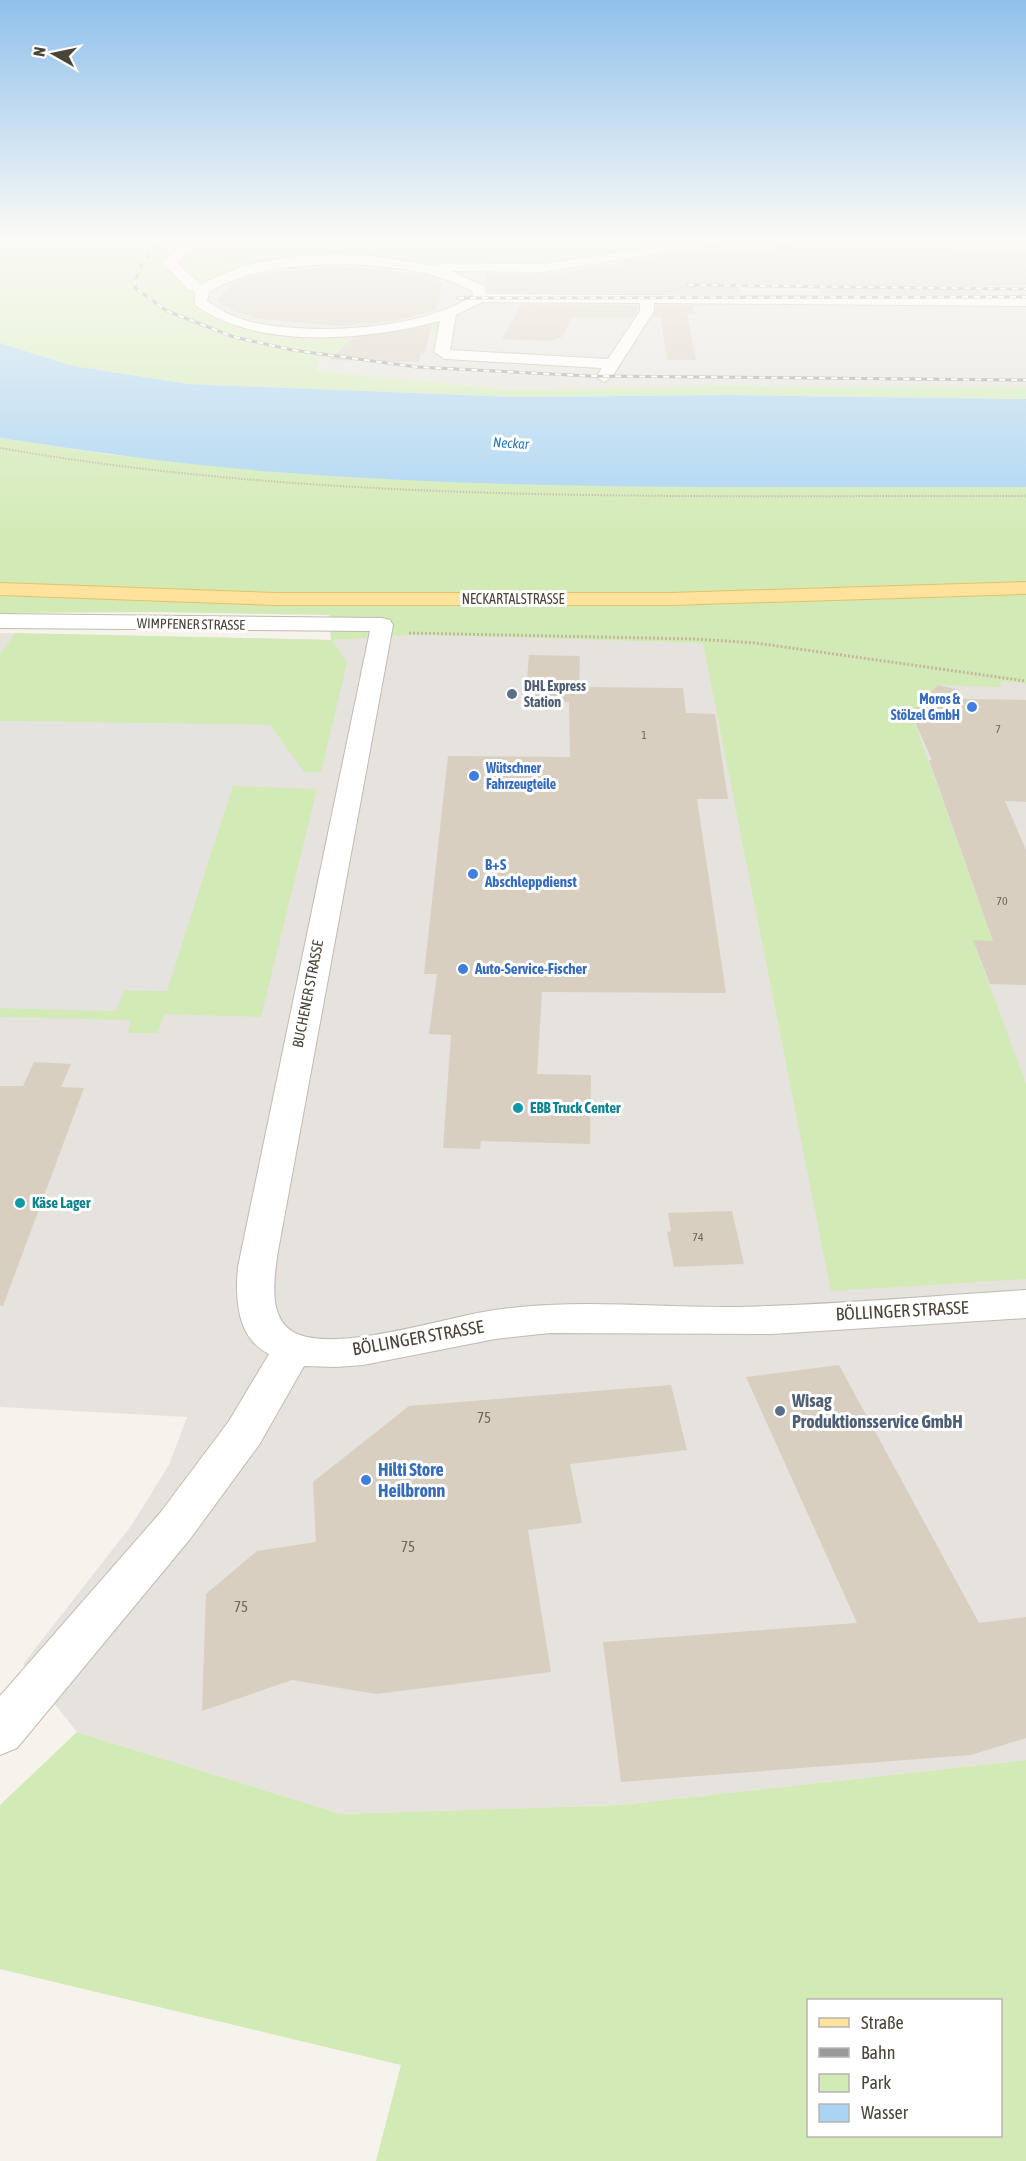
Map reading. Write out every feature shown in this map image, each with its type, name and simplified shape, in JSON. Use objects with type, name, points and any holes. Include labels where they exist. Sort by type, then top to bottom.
[{"type":"main road","name":"NECKARTALSTRASSE","points":[[0,589],[134,596],[322,599],[671,598],[1026,588]]},
{"type":"street","points":[[444,339],[442,352],[450,356],[608,370],[629,339]]},
{"type":"street","name":"WIMPFENER STRASSE","points":[[0,621],[381,629]]},
{"type":"street","name":"BUCHENER STRASSE","points":[[293,1349],[272,1335],[257,1314],[254,1287],[381,629]]},
{"type":"street","name":"BÖLLINGER STRASSE","points":[[293,1349],[328,1353],[392,1345],[489,1325],[551,1319],[737,1321],[1026,1304]]},
{"type":"street","points":[[0,1732],[175,1526],[244,1433],[293,1349]]},
{"type":"path","points":[[0,448],[143,470],[434,490],[670,495],[1026,496]]},
{"type":"path","points":[[381,629],[756,643],[1026,681]]},
{"type":"shaded area","points":[[241,339],[1026,339],[1026,387],[512,390],[314,371]]},
{"type":"shaded area","points":[[0,633],[331,640],[417,635],[748,644],[1026,684],[1026,1760],[621,1805],[341,1814],[77,1732],[23,1664],[131,1526],[169,1465],[187,1417],[0,1407]]},
{"type":"shaded area","points":[[0,721],[270,725],[304,772],[237,771],[167,991],[124,990],[116,1011],[0,1008]]},
{"type":"green space","points":[[0,339],[369,339],[361,357],[329,354],[320,358],[315,371],[512,390],[720,386],[1026,387],[1026,399],[727,395],[517,397],[189,384],[73,366],[0,343]]},
{"type":"green space","points":[[0,438],[113,455],[616,485],[1026,487],[1026,684],[1002,681],[1000,687],[938,685],[911,713],[993,941],[973,941],[1026,1084],[1026,1279],[831,1291],[703,643],[417,635],[332,640],[347,663],[321,772],[304,772],[270,725],[0,721],[0,655],[15,633],[331,640],[329,615],[155,612],[0,613]]},
{"type":"green space","points":[[233,786],[317,789],[261,1017],[164,1014],[158,1033],[128,1033],[131,1020],[0,1017],[0,1008],[116,1011],[124,990],[166,991]]},
{"type":"green space","points":[[77,1732],[341,1814],[621,1805],[1026,1760],[1026,2161],[376,2161],[401,2065],[0,1969],[0,1805]]},
{"type":"water","name":"Neckar","points":[[0,343],[73,366],[189,384],[517,397],[727,395],[1026,399],[1026,487],[652,487],[464,483],[242,469],[69,448],[0,438]]},
{"type":"building","points":[[352,339],[429,339],[425,353],[421,353],[419,362],[329,360]]},
{"type":"building","points":[[502,339],[556,339],[549,341]]},
{"type":"building","points":[[664,339],[692,339],[696,360],[667,360]]},
{"type":"building","points":[[529,655],[580,656],[579,687],[683,688],[686,713],[715,714],[728,799],[697,799],[726,993],[542,992],[537,1074],[591,1075],[590,1144],[481,1141],[480,1149],[443,1148],[451,1035],[429,1034],[437,974],[424,974],[448,756],[570,757],[569,702],[525,702]]},
{"type":"building","points":[[938,685],[959,690],[963,699],[1026,700],[1026,802],[1005,801],[1026,850],[1026,985],[990,984],[973,940],[993,941],[929,760],[932,760],[911,713]]},
{"type":"building","name":"Käse Lager","points":[[34,1062],[71,1064],[61,1087],[84,1088],[3,1306],[0,1305],[0,1086],[23,1086]]},
{"type":"building","points":[[732,1211],[744,1264],[674,1267],[667,1232],[671,1231],[668,1213]]},
{"type":"building","points":[[839,1365],[979,1623],[1026,1617],[1026,1738],[971,1755],[621,1782],[603,1642],[857,1623],[746,1377]]},
{"type":"building","points":[[671,1385],[687,1450],[570,1464],[582,1523],[528,1530],[551,1672],[376,1694],[292,1680],[202,1711],[206,1594],[257,1551],[316,1542],[313,1482],[409,1406]]},
{"type":"railway","points":[[242,339],[292,350],[417,367],[590,376],[1026,380]]},
{"type":"place","name":"DHL Express Station","points":[[512,694]]},
{"type":"place","name":"Moros & Stölzel GmbH","points":[[972,707]]},
{"type":"place","name":"Wütschner Fahrzeugteile","points":[[474,776]]},
{"type":"place","name":"B+S Abschleppdienst","points":[[473,874]]},
{"type":"place","name":"Auto-Service-Fischer","points":[[463,969]]},
{"type":"place","name":"EBB Truck Center","points":[[518,1108]]},
{"type":"place","name":"Käse Lager","points":[[20,1203]]},
{"type":"place","name":"Wisag Produktionsservice GmbH","points":[[780,1411]]},
{"type":"place","name":"Hilti Store Heilbronn","points":[[366,1480]]}]
